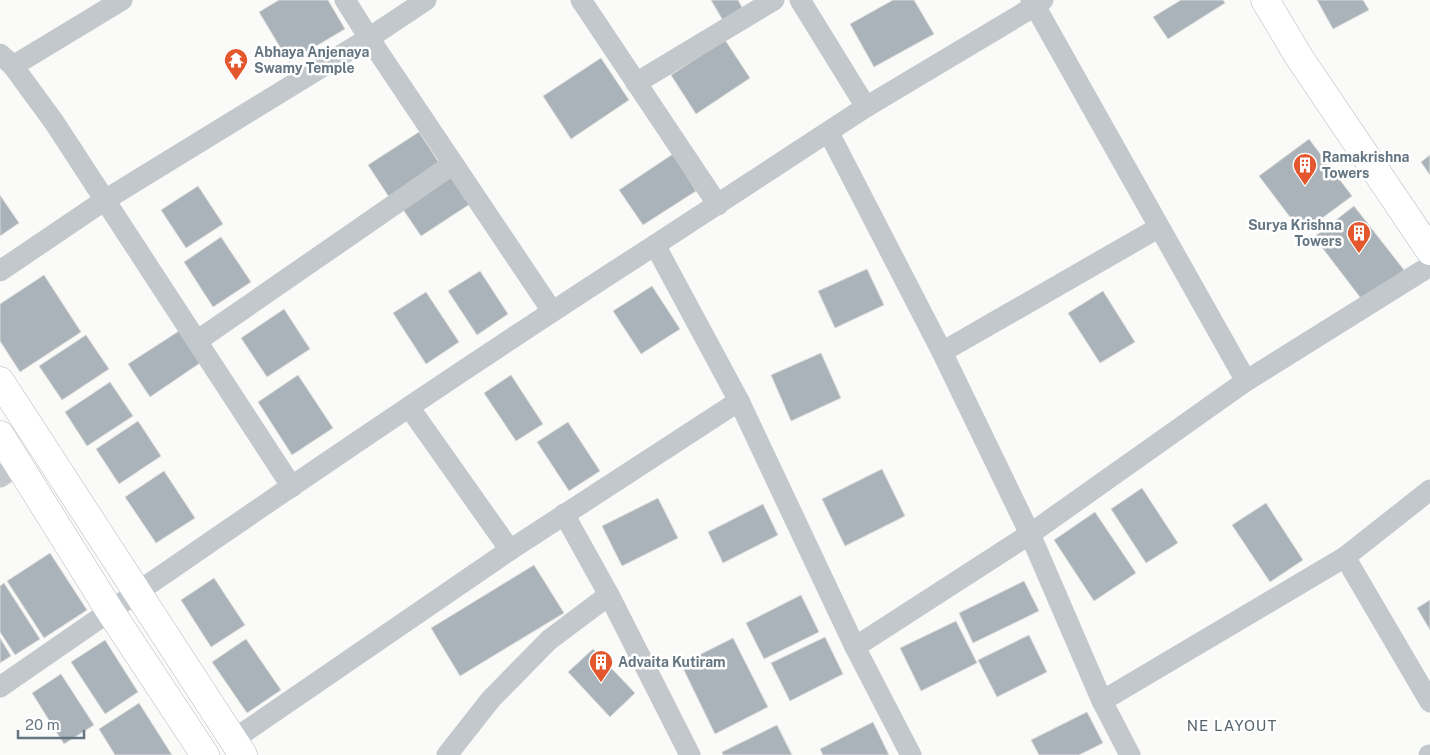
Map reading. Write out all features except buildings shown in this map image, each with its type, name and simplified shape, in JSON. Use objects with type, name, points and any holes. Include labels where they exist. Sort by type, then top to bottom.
[{"type":"main road","points":[[1265,0],[1299,57],[1430,251]]},
{"type":"main road","points":[[0,381],[238,748]]},
{"type":"main road","points":[[0,435],[10,471],[110,611],[205,755]]},
{"type":"street","points":[[122,0],[7,60],[54,122],[292,487]]},
{"type":"street","points":[[345,0],[552,311]]},
{"type":"street","points":[[0,271],[106,200],[369,38],[426,0]]},
{"type":"street","points":[[582,0],[718,205]]},
{"type":"street","points":[[636,83],[774,0]]},
{"type":"street","points":[[800,0],[866,107]]},
{"type":"street","points":[[0,687],[137,591],[552,311],[829,133],[866,107],[1036,2],[1158,228],[1246,381]]},
{"type":"street","points":[[829,133],[942,352],[1030,534],[1102,701],[1130,755]]},
{"type":"street","points":[[197,341],[454,164]]},
{"type":"street","points":[[942,352],[1158,228]]},
{"type":"street","points":[[655,244],[739,402],[855,647],[910,755]]},
{"type":"street","points":[[855,647],[1030,534],[1246,381],[1430,266]]},
{"type":"street","points":[[238,748],[510,550],[739,402]]},
{"type":"street","points":[[409,408],[510,550]]},
{"type":"street","points":[[1102,701],[1345,557],[1430,490]]},
{"type":"street","points":[[564,514],[609,595],[690,755]]},
{"type":"street","points":[[1345,557],[1430,702]]},
{"type":"street","points":[[447,755],[491,699],[549,640],[609,595]]},
{"type":"place","name":"Abhaya Anjenaya Swamy Temple","points":[[236,81]]},
{"type":"place","name":"Ramakrishna Towers","points":[[1305,186]]},
{"type":"place","name":"Surya Krishna Towers","points":[[1359,254]]},
{"type":"place","name":"Advaita Kutiram","points":[[601,683]]},
{"type":"district","name":"NE LAYOUT","points":[[1232,726]]}]
